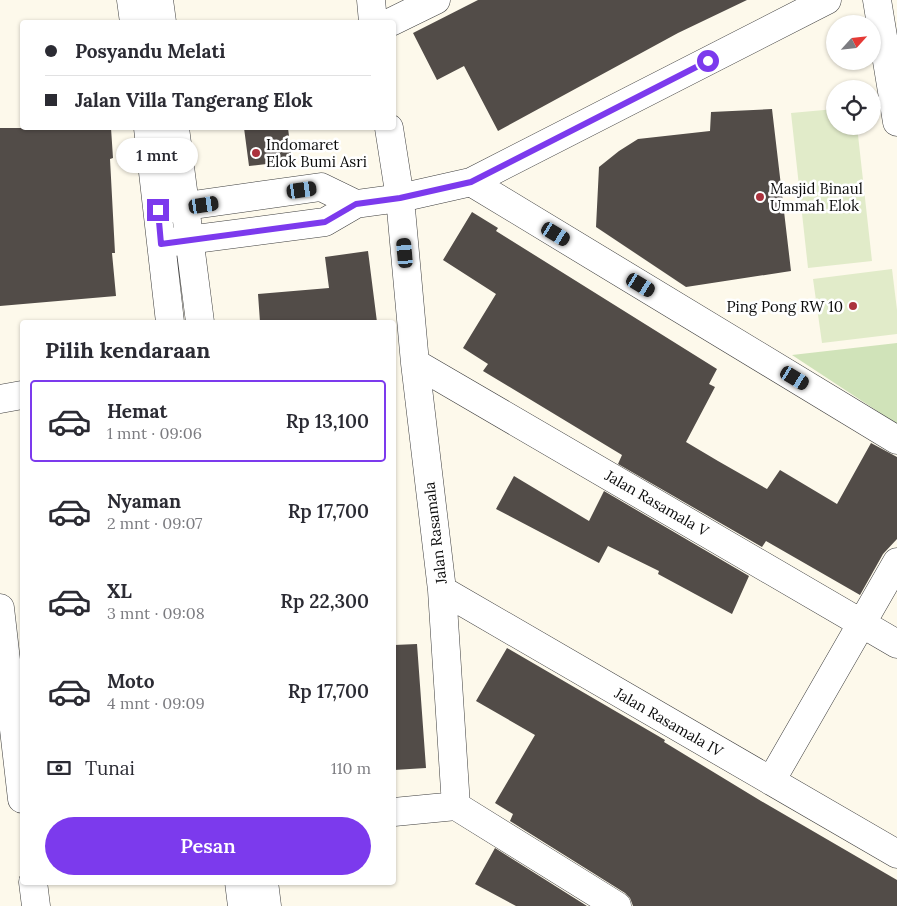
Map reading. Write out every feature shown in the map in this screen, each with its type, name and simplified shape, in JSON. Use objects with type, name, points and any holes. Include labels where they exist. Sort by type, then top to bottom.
[{"type":"street","points":[[131,0],[134,20]]},
{"type":"street","points":[[159,0],[162,20]]},
{"type":"street","points":[[371,0],[373,20]]},
{"type":"street","points":[[395,20],[436,0]]},
{"type":"street","points":[[161,244],[325,222],[356,204],[400,198],[471,182],[828,0]]},
{"type":"street","points":[[877,0],[897,122]]},
{"type":"street","points":[[149,130],[171,209],[190,241],[200,320]]},
{"type":"street","points":[[170,320],[161,244],[171,209],[175,130]]},
{"type":"street","name":"Jalan Rasamala","points":[[389,130],[400,198],[416,362],[442,590],[456,806]]},
{"type":"street","points":[[471,182],[897,440]]},
{"type":"street","points":[[171,209],[321,187],[356,204]]},
{"type":"street","name":"Jalan Rasamala V","points":[[416,362],[897,644]]},
{"type":"street","points":[[0,399],[20,395]]},
{"type":"street","points":[[771,781],[897,562]]},
{"type":"street","name":"Jalan Rasamala IV","points":[[442,590],[897,854]]},
{"type":"street","points":[[0,608],[9,761],[20,793]]},
{"type":"street","points":[[396,812],[456,806],[617,906]]},
{"type":"street","points":[[33,885],[36,906]]},
{"type":"street","points":[[239,885],[242,906]]},
{"type":"street","points":[[264,885],[267,906]]},
{"type":"green space","points":[[826,110],[826,135],[858,135],[872,261],[808,268],[791,113]]},
{"type":"green space","points":[[892,269],[897,310],[897,334],[822,343],[813,279]]},
{"type":"green space","points":[[897,343],[897,424],[792,355]]},
{"type":"building","points":[[478,0],[747,0],[678,33],[498,131],[464,66],[437,80],[413,33]]},
{"type":"building","points":[[772,109],[791,271],[686,287],[596,227],[599,167],[619,151],[638,139],[710,131],[711,112]]},
{"type":"building","points":[[0,128],[20,128],[20,130],[111,130],[113,158],[110,159],[115,253],[112,253],[116,296],[0,306]]},
{"type":"building","points":[[244,130],[288,130],[292,161],[249,166]]},
{"type":"building","points":[[472,212],[498,228],[496,231],[717,369],[709,384],[715,387],[686,442],[718,461],[767,489],[780,470],[837,504],[871,443],[897,457],[897,539],[883,554],[860,595],[766,541],[762,547],[618,464],[622,455],[483,371],[488,364],[463,348],[496,294],[443,260]]},
{"type":"building","points":[[368,251],[377,320],[260,320],[258,294],[329,288],[325,257]]},
{"type":"building","points":[[514,476],[589,521],[604,491],[749,576],[732,614],[658,574],[659,571],[608,546],[599,563],[496,509]]},
{"type":"building","points":[[417,644],[426,768],[396,770],[396,645]]},
{"type":"building","points":[[507,648],[665,740],[664,742],[761,801],[897,880],[897,906],[633,906],[630,898],[625,893],[510,821],[513,814],[495,803],[535,735],[476,701]]},
{"type":"building","points":[[495,848],[587,906],[516,906],[475,884]]},
{"type":"place","name":"Indomaret Elok Bumi Asri","points":[[256,153]]},
{"type":"place","name":"Masjid Binaul Ummah Elok","points":[[760,197]]},
{"type":"place","name":"Ping Pong RW 10","points":[[853,306]]},
{"type":"route","points":[[158,210],[161,244],[325,222],[356,204],[400,198],[471,182],[708,61]]}]
